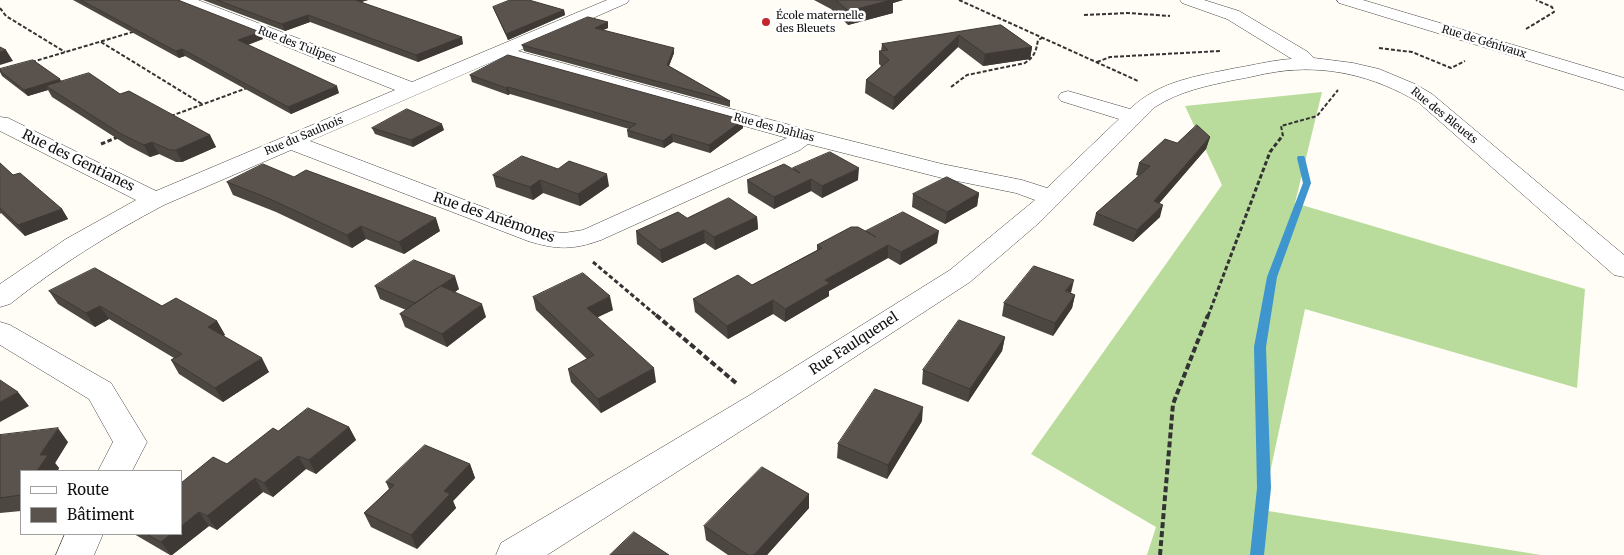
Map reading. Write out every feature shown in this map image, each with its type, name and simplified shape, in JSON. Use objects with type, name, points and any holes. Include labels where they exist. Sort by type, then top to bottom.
[{"type":"street","name":"Rue des Tulipes","points":[[183,0],[411,90]]},
{"type":"street","name":"Rue du Saulnois","points":[[0,298],[50,260],[89,236],[156,200],[621,0]]},
{"type":"street","points":[[1188,0],[1233,15],[1301,56],[1310,64]]},
{"type":"street","name":"Rue de Génivaux","points":[[1345,0],[1624,84]]},
{"type":"street","name":"Rue des Dahlias","points":[[500,52],[804,136],[942,171],[1022,187],[1050,197]]},
{"type":"street","name":"Rue des Bleuets","points":[[1163,92],[1181,86],[1274,66],[1310,64],[1347,68],[1408,86],[1624,269]]},
{"type":"street","name":"Rue Faulquenel","points":[[515,555],[761,403],[960,276],[1031,217],[1163,92]]},
{"type":"street","points":[[1068,97],[1135,117]]},
{"type":"street","name":"Rue des Gentianes","points":[[0,123],[156,200]]},
{"type":"street","name":"Rue des Anémones","points":[[291,142],[537,236],[555,242],[572,242],[783,149],[804,136]]},
{"type":"street","points":[[0,332],[100,391],[130,442],[116,470]]},
{"type":"street","points":[[75,555],[84,535]]},
{"type":"path","points":[[959,0],[1163,92]]},
{"type":"path","points":[[1160,555],[1173,404],[1270,152],[1283,137],[1282,126],[1317,116],[1350,75],[1347,68],[1355,53],[1374,48],[1412,52],[1451,68],[1498,45],[1554,12],[1552,6],[1536,0]]},
{"type":"path","points":[[0,8],[6,16],[66,52]]},
{"type":"path","points":[[1084,15],[1128,13],[1160,16],[1210,14],[1219,11]]},
{"type":"path","points":[[28,63],[137,31]]},
{"type":"path","points":[[952,87],[967,75],[1015,66],[1033,58],[1038,40],[1043,38]]},
{"type":"path","points":[[101,42],[202,104]]},
{"type":"path","points":[[1096,62],[1110,57],[1227,50]]},
{"type":"path","points":[[165,118],[255,84]]},
{"type":"path","points":[[70,157],[119,137]]},
{"type":"path","points":[[572,242],[761,403]]},
{"type":"green space","points":[[1322,92],[1295,203],[1585,289],[1577,388],[1305,309],[1262,510],[1541,555],[1147,555],[1156,527],[1031,454],[1222,185],[1185,106]]},
{"type":"building","points":[[81,0],[178,0],[260,32],[238,40],[337,86],[288,107],[182,49],[176,51]]},
{"type":"building","points":[[217,0],[355,0],[462,37],[416,55],[308,15],[282,24]]},
{"type":"building","points":[[510,0],[529,0],[564,10],[506,34],[493,7]]},
{"type":"building","points":[[836,0],[891,0],[849,11]]},
{"type":"building","points":[[588,17],[608,22],[595,28],[674,48],[667,65],[730,101],[522,45]]},
{"type":"building","points":[[1001,25],[1032,47],[985,54],[959,35],[894,97],[866,80],[889,60],[879,51],[888,50],[882,44]]},
{"type":"building","points":[[508,55],[743,120],[709,145],[672,134],[663,141],[627,130],[636,124],[506,88],[470,75]]},
{"type":"building","points":[[33,60],[60,79],[24,90],[0,71],[0,69]]},
{"type":"building","points":[[89,73],[120,94],[129,91],[210,135],[176,150],[170,150],[152,142],[144,145],[121,134],[46,86]]},
{"type":"building","points":[[407,109],[442,124],[411,140],[372,128]]},
{"type":"building","points":[[1197,125],[1210,137],[1154,201],[1163,205],[1137,230],[1096,213],[1150,166],[1139,163],[1165,139],[1177,143]]},
{"type":"building","points":[[830,152],[859,168],[822,186],[811,179],[774,197],[747,180],[784,164],[800,173],[793,168]]},
{"type":"building","points":[[522,156],[558,169],[569,161],[607,174],[578,194],[540,180],[530,187],[493,175]]},
{"type":"building","points":[[0,163],[13,175],[20,173],[62,209],[18,225],[0,208]]},
{"type":"building","points":[[263,164],[294,177],[306,170],[436,218],[399,242],[361,226],[347,235],[270,199],[227,182]]},
{"type":"building","points":[[947,177],[979,193],[947,212],[913,194]]},
{"type":"building","points":[[729,198],[757,217],[714,237],[704,230],[660,250],[636,231],[678,212],[687,218]]},
{"type":"building","points":[[903,212],[939,231],[901,252],[888,245],[825,280],[830,283],[785,309],[773,300],[727,326],[693,299],[738,275],[752,285],[822,248],[817,245],[851,227],[858,227],[876,237],[866,231]]},
{"type":"building","points":[[414,260],[455,276],[415,303],[375,286]]},
{"type":"building","points":[[1034,266],[1074,280],[1065,291],[1075,295],[1055,323],[1004,303]]},
{"type":"building","points":[[95,268],[162,306],[176,298],[217,321],[208,327],[262,358],[215,388],[171,360],[182,354],[100,306],[86,313],[49,291]]},
{"type":"building","points":[[583,273],[610,296],[587,308],[654,368],[598,399],[568,369],[594,355],[533,297]]},
{"type":"building","points":[[441,286],[482,304],[442,334],[400,314]]},
{"type":"building","points":[[959,320],[1005,337],[970,389],[923,370]]},
{"type":"building","points":[[0,380],[18,392],[0,402]]},
{"type":"building","points":[[875,389],[923,407],[888,465],[838,444]]},
{"type":"building","points":[[308,408],[349,427],[309,460],[298,456],[264,483],[255,478],[207,516],[199,512],[182,525],[182,482],[213,457],[227,464],[273,428],[278,431]]},
{"type":"building","points":[[58,428],[40,455],[48,455],[38,470],[20,470],[20,495],[0,498],[0,435]]},
{"type":"building","points":[[425,445],[470,464],[444,491],[450,494],[411,535],[364,513],[394,485],[386,482]]},
{"type":"building","points":[[762,467],[809,494],[754,555],[748,555],[704,526]]},
{"type":"building","points":[[634,532],[669,555],[610,555]]},
{"type":"building","points":[[149,535],[170,535],[161,542]]},
{"type":"waterway","points":[[1257,555],[1264,488],[1260,347],[1272,277],[1307,183],[1301,158]]},
{"type":"place","name":"École maternelle des Bleuets","points":[[766,22]]}]
